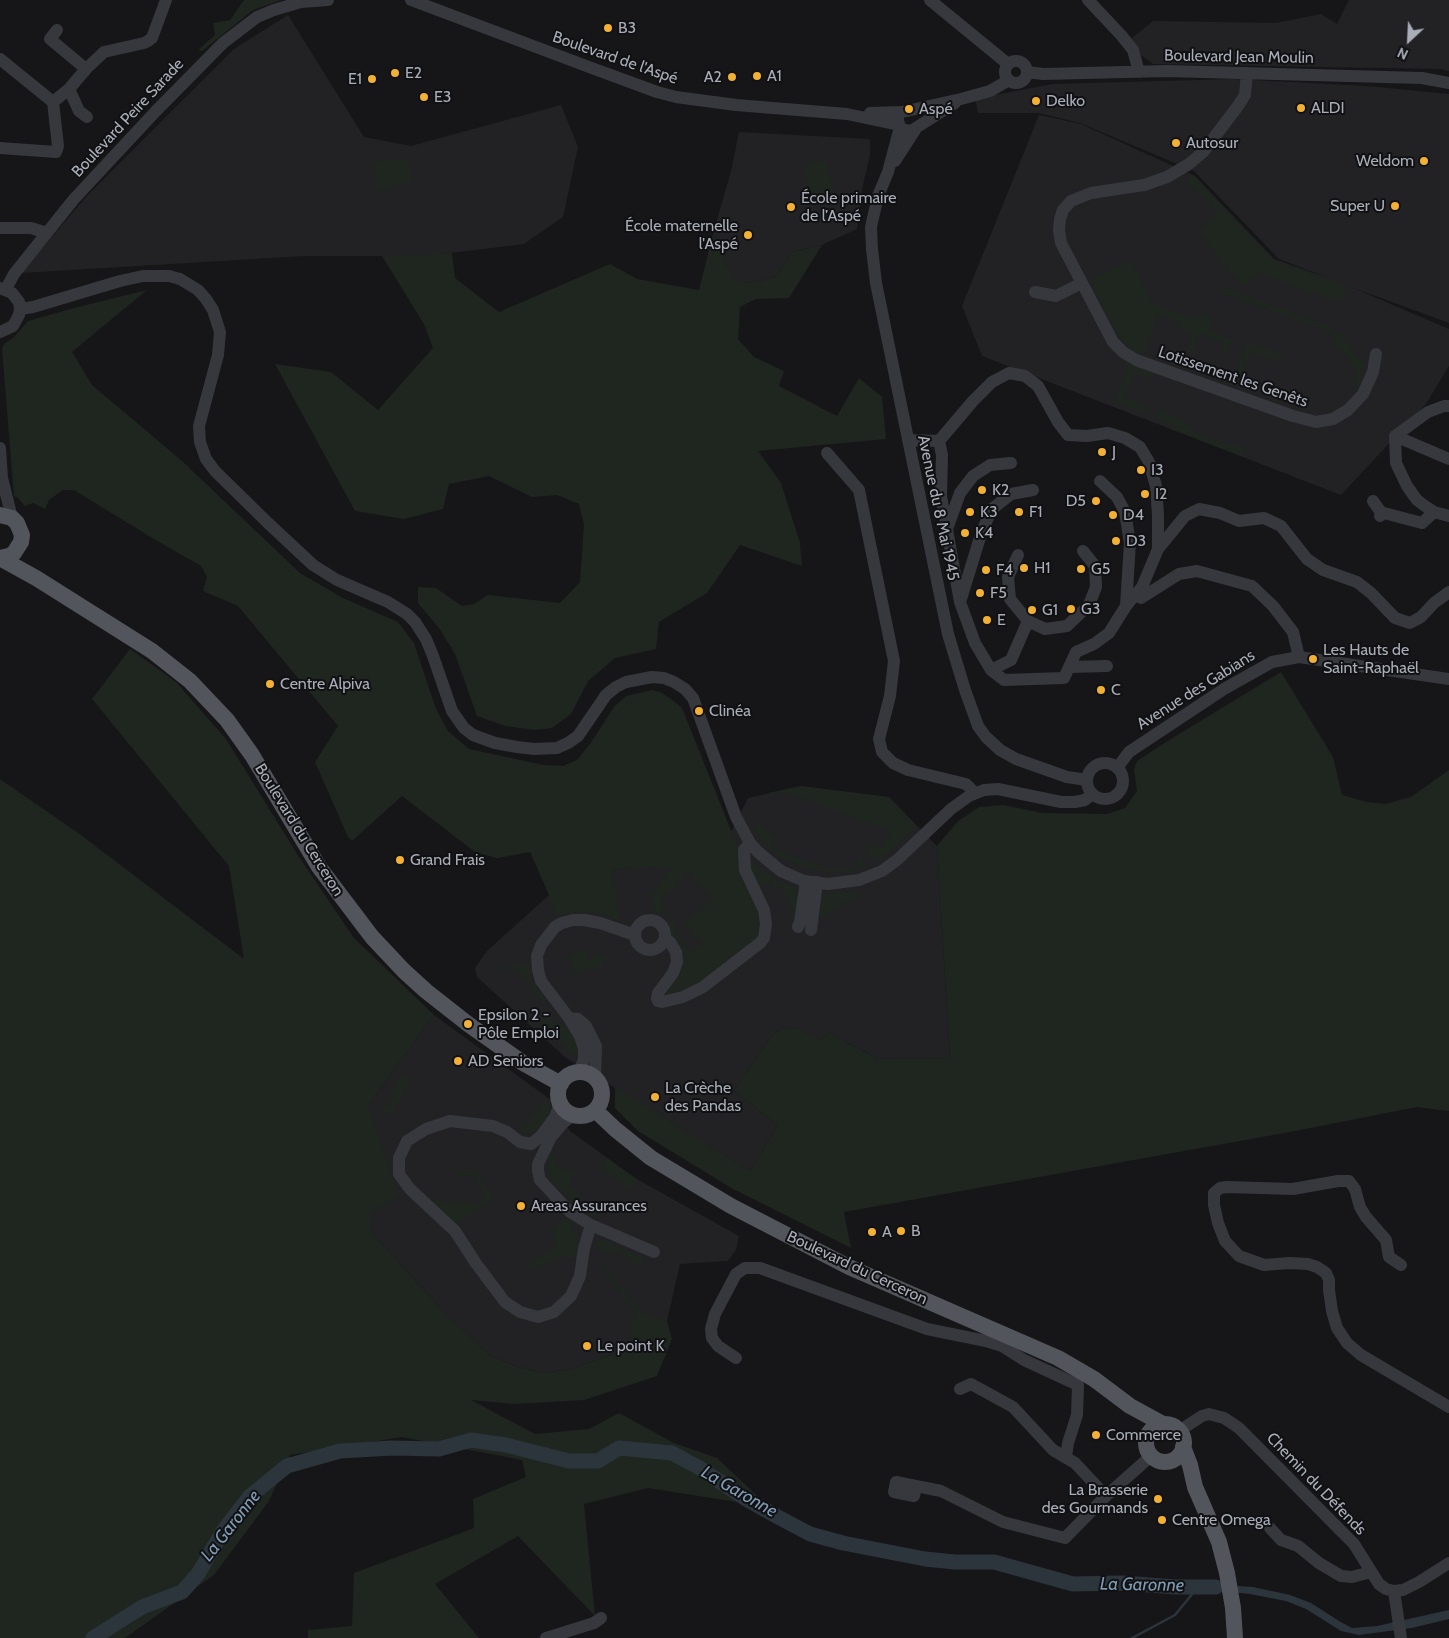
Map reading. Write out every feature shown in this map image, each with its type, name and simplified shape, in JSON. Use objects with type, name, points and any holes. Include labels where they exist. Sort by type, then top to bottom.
[{"type":"main road","points":[[0,558],[9,556],[19,548],[22,535],[17,523],[6,517]]},
{"type":"main road","name":"Boulevard du Cerceron","points":[[19,548],[26,565],[36,578]]},
{"type":"main road","name":"Boulevard du Cerceron","points":[[0,558],[36,578],[152,651],[210,700],[252,755],[319,867],[372,937],[419,984],[468,1024],[560,1090]]},
{"type":"main road","points":[[579,1072],[591,1075],[602,1091],[595,1110],[585,1115],[574,1115],[563,1108],[560,1090],[565,1078],[579,1072]]},
{"type":"main road","name":"Boulevard du Cerceron","points":[[595,1110],[614,1129],[651,1158],[731,1206],[849,1267],[1058,1358],[1094,1379],[1130,1406],[1163,1424]]},
{"type":"main road","name":"Boulevard du Cerceron","points":[[1130,1406],[1146,1438]]},
{"type":"main road","points":[[1158,1459],[1177,1458],[1183,1447],[1184,1442],[1179,1431],[1169,1424],[1153,1428],[1146,1438],[1146,1448],[1158,1459],[1180,1472],[1195,1487]]},
{"type":"main road","points":[[1183,1447],[1190,1465],[1195,1487],[1219,1542],[1232,1600],[1235,1638]]},
{"type":"street","points":[[53,102],[69,89],[104,52],[144,44],[152,38],[166,0]]},
{"type":"street","name":"Boulevard Peire Sarade","points":[[3,289],[74,199],[133,135],[223,43],[257,17],[274,10],[302,1],[328,0]]},
{"type":"street","name":"Boulevard de l'Aspé","points":[[410,0],[670,95],[702,101],[847,114],[899,126]]},
{"type":"street","points":[[930,0],[1008,64]]},
{"type":"street","points":[[1088,0],[1133,50],[1139,72]]},
{"type":"street","points":[[57,30],[50,39],[86,69]]},
{"type":"street","points":[[0,59],[53,102],[58,146],[56,152],[0,148]]},
{"type":"street","points":[[1015,61],[1022,62],[1027,68],[1026,76],[1021,82],[1016,83],[1009,80],[1005,74],[1008,64],[1015,61]]},
{"type":"street","name":"Boulevard Jean Moulin","points":[[1027,72],[1043,74],[1139,72],[1247,73],[1422,78],[1449,83]]},
{"type":"street","name":"Lotissement les Genêts","points":[[1247,73],[1244,95],[1238,106],[1203,152],[1189,164],[1167,177],[1144,186],[1091,192],[1071,201],[1063,210],[1060,219],[1059,230],[1062,242],[1113,342],[1123,352],[1136,360],[1316,422],[1333,419],[1348,410],[1364,394],[1373,372],[1376,354]]},
{"type":"street","name":"Boulevard de l'Aspé","points":[[847,114],[908,111],[990,91],[1009,80]]},
{"type":"street","points":[[69,89],[79,110],[88,117]]},
{"type":"street","name":"Boulevard de l'Aspé","points":[[916,129],[961,99]]},
{"type":"street","points":[[908,111],[920,118],[916,129],[905,131],[899,126],[898,118],[908,111]]},
{"type":"street","name":"Avenue du 8 Mai 1945","points":[[899,126],[888,172],[878,196],[871,227],[872,249],[875,278],[948,634],[978,726],[986,737],[1000,750],[1016,759],[1067,777],[1087,780]]},
{"type":"street","name":"Avenue du 8 Mai 1945","points":[[888,172],[916,129]]},
{"type":"street","points":[[0,228],[31,228],[46,233]]},
{"type":"street","points":[[20,309],[143,276],[169,276],[180,279],[198,290],[213,310],[220,332],[218,355],[200,418],[200,442],[206,459],[215,471],[313,565],[337,580],[388,602],[415,622],[426,639],[452,711],[464,728],[473,735],[495,743],[534,749],[557,748],[578,736],[606,695],[616,687],[626,682],[652,677],[664,678],[674,682],[694,698],[736,817],[750,842],[758,852],[781,871],[812,882],[828,884],[859,880],[882,872],[951,809],[975,793],[998,789],[1061,802],[1085,800],[1092,794]]},
{"type":"street","points":[[1035,292],[1056,296],[1082,283]]},
{"type":"street","points":[[0,332],[13,326],[20,315],[16,297],[3,289]]},
{"type":"street","points":[[939,441],[973,400],[992,382],[1009,373],[1025,376],[1038,386],[1058,422],[1068,435],[1087,436],[1108,433],[1125,438],[1140,447],[1149,462],[1156,486],[1158,549]]},
{"type":"street","points":[[1395,436],[1428,412],[1449,406]]},
{"type":"street","points":[[1395,436],[1449,459]]},
{"type":"street","points":[[1395,436],[1396,463],[1407,486],[1417,500],[1434,512],[1449,516]]},
{"type":"street","points":[[908,440],[939,441]]},
{"type":"street","points":[[939,441],[942,455],[941,496],[960,602],[976,644],[991,670],[1004,680],[1064,678],[1076,652],[1094,644],[1109,633],[1126,606],[1142,592],[1179,574],[1197,571],[1252,586],[1273,606],[1293,632],[1299,657]]},
{"type":"street","points":[[0,448],[6,517]]},
{"type":"street","points":[[827,453],[859,490],[894,661],[890,696],[879,739],[882,752],[892,763],[908,770],[966,784],[975,793]]},
{"type":"street","points":[[947,529],[960,493],[973,476],[990,464],[1011,463]]},
{"type":"street","points":[[0,495],[2,478]]},
{"type":"street","points":[[1100,481],[1117,497],[1125,512],[1130,543],[1126,606]]},
{"type":"street","points":[[960,602],[982,531],[992,509],[1011,494],[1033,490]]},
{"type":"street","points":[[1373,501],[1382,515],[1422,523],[1434,512]]},
{"type":"street","points":[[1142,592],[1158,549],[1185,516],[1199,509],[1220,513],[1239,520],[1264,518],[1281,526],[1292,542],[1308,559],[1323,570],[1357,582],[1371,593],[1395,618],[1410,623],[1421,617],[1434,603],[1449,592]]},
{"type":"street","points":[[1018,555],[1008,577],[1010,599],[1028,621],[1045,629],[1067,626],[1088,605],[1096,587],[1095,566],[1083,551]]},
{"type":"street","points":[[991,670],[1011,660],[1028,621]]},
{"type":"street","name":"Avenue des Gabians","points":[[1117,768],[1129,752],[1224,689],[1272,662],[1299,657],[1449,679]]},
{"type":"street","points":[[1070,667],[1107,666]]},
{"type":"street","points":[[1106,763],[1117,768],[1121,772],[1123,784],[1118,794],[1108,800],[1097,798],[1092,794],[1087,785],[1087,780],[1088,775],[1095,766],[1106,763]]},
{"type":"street","points":[[664,939],[670,942],[676,952],[677,962],[673,973],[658,993],[658,1001],[662,1002],[682,997],[703,987],[760,943],[764,938],[766,924],[764,910],[745,870],[744,850],[750,842]]},
{"type":"street","points":[[804,928],[800,922],[812,882]]},
{"type":"street","points":[[595,1079],[596,1046],[586,1026],[574,1018],[541,981],[537,956],[541,945],[555,927],[573,920],[584,920],[635,935]]},
{"type":"street","points":[[652,920],[660,923],[665,930],[664,939],[660,946],[653,949],[645,949],[639,944],[635,935],[637,927],[644,921],[652,920]]},
{"type":"street","points":[[574,1018],[584,1049],[584,1060],[579,1072]]},
{"type":"street","points":[[560,1090],[555,1117],[540,1137],[531,1144],[520,1142],[507,1132],[492,1126],[450,1122],[426,1129],[407,1141],[399,1158],[399,1174],[410,1189],[455,1230],[475,1262],[504,1300],[520,1312],[538,1316],[554,1312],[571,1296],[580,1276],[584,1248],[591,1225]]},
{"type":"street","points":[[574,1115],[551,1137],[538,1164],[540,1180],[570,1212],[591,1225],[654,1252]]},
{"type":"street","points":[[1401,1266],[1389,1258],[1386,1240],[1366,1217],[1360,1206],[1355,1188],[1349,1181],[1338,1181],[1293,1189],[1227,1187],[1220,1188],[1214,1193],[1214,1205],[1218,1223],[1225,1241],[1239,1256],[1264,1265],[1308,1264],[1326,1273],[1329,1280],[1332,1312],[1337,1328],[1347,1343],[1361,1355],[1449,1407]]},
{"type":"street","points":[[736,1358],[718,1346],[712,1338],[711,1329],[715,1314],[736,1274],[745,1268],[760,1268],[927,1329],[1002,1346],[1024,1360],[1078,1385],[1076,1415],[1066,1458]]},
{"type":"street","points":[[960,1389],[971,1384],[1013,1407],[1053,1450],[1075,1463],[1106,1496]]},
{"type":"street","name":"Chemin du Défends","points":[[1179,1431],[1202,1416],[1209,1414],[1224,1418],[1239,1428],[1354,1544],[1379,1584],[1386,1589],[1394,1591]]},
{"type":"street","points":[[916,1486],[941,1490],[1003,1522],[1065,1538],[1106,1496],[1158,1459]]},
{"type":"street","points":[[1270,1528],[1281,1540],[1298,1546],[1319,1563],[1341,1576],[1352,1577],[1372,1572]]},
{"type":"street","points":[[1399,1629],[1394,1591],[1403,1590],[1419,1582],[1449,1563]]},
{"type":"street","points":[[546,1638],[594,1623],[601,1618]]},
{"type":"shaded area","points":[[244,0],[281,0],[253,10],[202,51],[198,50],[215,35],[213,23],[230,20]]},
{"type":"shaded area","points":[[1349,0],[1449,0],[1449,71],[1440,69],[1153,64],[1138,53],[1132,38],[1153,21],[1276,23],[1321,14],[1337,24]]},
{"type":"shaded area","points":[[288,15],[364,137],[411,146],[561,105],[578,147],[563,217],[524,244],[426,256],[304,256],[21,273],[86,197],[234,49]]},
{"type":"shaded area","points":[[1234,79],[1367,86],[1449,94],[1449,323],[1351,287],[1449,329],[1449,366],[1426,404],[1341,495],[982,356],[962,306],[1039,115],[1081,124],[1195,176],[1274,259],[1328,278],[1279,259],[1194,171],[1080,123],[1039,113],[978,113],[975,99],[1052,84]]},
{"type":"shaded area","name":"École primaire de l’Aspé","points":[[739,132],[870,139],[870,155],[863,185],[857,229],[822,245],[792,252],[775,277],[750,283],[733,281],[713,234],[731,171]]},
{"type":"shaded area","points":[[406,158],[413,181],[379,191],[373,162]]},
{"type":"shaded area","points":[[827,160],[836,202],[813,206],[804,165]]},
{"type":"shaded area","points":[[1189,174],[1194,176],[1273,260],[1348,286],[1342,300],[1330,299],[1260,272],[1242,286],[1198,231],[1217,215],[1210,202],[1189,184]]},
{"type":"shaded area","points":[[713,234],[733,280],[750,283],[775,277],[792,252],[822,245],[789,298],[756,299],[740,307],[738,339],[754,357],[784,371],[779,386],[837,416],[859,378],[882,397],[886,439],[758,451],[781,483],[800,543],[802,566],[740,545],[707,593],[659,622],[656,649],[615,658],[588,681],[571,714],[552,728],[535,730],[505,726],[477,716],[455,654],[439,628],[418,603],[418,587],[436,588],[462,606],[474,604],[488,595],[560,603],[580,582],[584,525],[579,504],[557,495],[532,497],[489,476],[449,484],[443,509],[404,519],[355,511],[275,364],[331,372],[378,410],[433,348],[424,324],[382,256],[452,253],[455,278],[499,312],[610,264],[637,279],[699,290]]},
{"type":"shaded area","points":[[1131,260],[1152,303],[1193,318],[1207,314],[1213,318],[1210,331],[1232,339],[1227,353],[1222,350],[1224,343],[1200,334],[1192,355],[1186,353],[1193,334],[1177,326],[1178,322],[1159,314],[1159,312],[1144,355],[1128,347],[1118,335],[1089,280]]},
{"type":"shaded area","points":[[1223,287],[1328,326],[1342,336],[1365,365],[1357,389],[1353,388],[1357,371],[1342,350],[1336,347],[1333,337],[1324,329],[1220,292]]},
{"type":"shaded area","points":[[147,290],[72,352],[92,385],[182,461],[300,573],[343,598],[398,622],[414,643],[436,709],[448,731],[469,749],[544,765],[563,766],[577,760],[590,744],[614,707],[626,696],[652,690],[662,693],[682,708],[742,858],[764,928],[760,940],[689,990],[665,995],[676,974],[669,919],[675,922],[677,933],[685,948],[692,952],[702,944],[684,924],[713,898],[687,869],[684,874],[686,875],[682,876],[675,889],[661,898],[664,903],[662,909],[669,914],[664,916],[653,910],[651,896],[672,867],[618,869],[612,871],[620,921],[604,914],[591,912],[576,912],[560,916],[553,910],[549,895],[530,852],[497,858],[475,852],[402,796],[352,841],[348,837],[315,762],[338,726],[238,606],[203,591],[207,577],[201,566],[74,490],[63,490],[49,500],[45,509],[33,503],[25,506],[14,496],[2,349],[4,344],[14,337],[28,321]]},
{"type":"shaded area","points":[[1247,342],[1284,356],[1282,358],[1275,358],[1274,361],[1251,352],[1241,378],[1237,377],[1233,386],[1232,385]]},
{"type":"shaded area","points":[[1129,363],[1153,373],[1152,379],[1134,373],[1125,398],[1152,408],[1145,412],[1115,402]]},
{"type":"shaded area","points":[[1160,408],[1163,409],[1163,412],[1190,422],[1183,426],[1193,426],[1192,431],[1226,445],[1229,443],[1247,449],[1241,456],[1171,429],[1180,428],[1156,419]]},
{"type":"shaded area","points":[[130,649],[176,682],[226,739],[299,857],[354,938],[434,1015],[368,1105],[399,1196],[370,1213],[372,1233],[444,1312],[491,1356],[518,1367],[544,1373],[571,1369],[620,1352],[633,1330],[628,1324],[638,1316],[605,1272],[603,1273],[604,1267],[606,1267],[643,1314],[667,1321],[672,1339],[657,1376],[584,1400],[515,1404],[471,1400],[535,1434],[589,1429],[619,1413],[674,1443],[717,1458],[769,1507],[648,1488],[584,1504],[595,1616],[518,1536],[435,1584],[479,1638],[308,1638],[308,1630],[352,1626],[354,1573],[474,1528],[473,1499],[526,1477],[522,1460],[402,1437],[290,1455],[269,1501],[214,1575],[125,1638],[0,1638],[0,779],[81,835],[244,959],[229,866],[92,699]]},
{"type":"shaded area","points":[[1281,672],[1333,757],[1342,795],[1367,802],[1385,804],[1411,797],[1449,770],[1449,1111],[1417,1107],[1290,1132],[844,1212],[851,1248],[733,1189],[638,1131],[615,1108],[615,1087],[750,1171],[778,1125],[734,1091],[774,1033],[786,1027],[799,1029],[821,1040],[828,1033],[879,1059],[950,1058],[937,846],[958,821],[979,807],[1003,805],[1042,813],[1107,814],[1125,808],[1137,791],[1134,769],[1137,761]]},
{"type":"shaded area","points":[[801,786],[889,797],[937,846],[950,1058],[879,1059],[828,1033],[821,1040],[799,1029],[786,1027],[774,1033],[734,1091],[778,1125],[750,1171],[566,1058],[477,977],[475,968],[487,951],[549,895],[618,869],[672,866],[725,838],[731,832],[748,798]]},
{"type":"shaded area","points":[[801,786],[889,797],[917,826],[878,860],[865,854],[869,843],[881,848],[885,838],[889,839],[891,831],[788,793],[773,795],[768,793]]},
{"type":"shaded area","points":[[757,824],[765,828],[775,840],[771,844],[776,850],[829,869],[844,869],[857,866],[856,860],[862,860],[864,866],[847,872],[809,869],[781,858],[761,839],[754,826]]},
{"type":"shaded area","points":[[748,858],[774,878],[801,890],[796,921],[790,914],[794,912],[781,886],[774,889],[770,882],[758,888],[751,873]]},
{"type":"shaded area","points":[[861,892],[819,919],[821,896],[824,894]]},
{"type":"shaded area","points":[[581,950],[589,950],[587,956],[591,959],[596,954],[607,958],[601,967],[582,970],[575,974],[572,969],[574,966],[570,964],[571,957]]},
{"type":"shaded area","points":[[522,964],[531,968],[532,980],[550,1007],[531,991],[534,986],[512,966],[508,972],[503,967]]},
{"type":"shaded area","points":[[434,1015],[551,1100],[570,1131],[635,1178],[739,1236],[736,1250],[728,1261],[680,1264],[667,1321],[643,1315],[620,1352],[571,1369],[544,1373],[518,1367],[491,1356],[444,1312],[372,1233],[369,1213],[368,1105]]},
{"type":"shaded area","points":[[544,1016],[567,1027],[578,1043],[579,1056],[567,1049],[541,1023]]},
{"type":"shaded area","points":[[402,1074],[411,1079],[389,1117],[381,1110],[385,1104],[389,1105],[393,1098],[390,1096]]},
{"type":"shaded area","points":[[546,1099],[549,1102],[550,1114],[536,1131],[527,1134],[520,1132],[524,1127]]},
{"type":"shaded area","points":[[549,1152],[557,1159],[554,1163],[569,1173],[572,1170],[576,1173],[568,1186],[580,1195],[578,1199],[597,1214],[594,1218],[569,1202],[571,1199],[552,1180],[549,1172]]},
{"type":"shaded area","points":[[607,1158],[638,1180],[631,1190],[600,1166]]},
{"type":"shaded area","points":[[457,1168],[459,1170],[476,1170],[494,1199],[455,1224],[430,1202],[439,1198],[442,1201],[454,1203],[466,1201],[474,1206],[484,1199],[486,1195],[472,1173],[468,1175],[465,1173],[460,1177],[456,1172]]},
{"type":"shaded area","points":[[564,1218],[572,1225],[578,1236],[578,1257],[562,1257],[531,1270],[529,1265],[533,1259],[555,1249],[553,1233]]},
{"type":"shaded area","points":[[600,1240],[605,1240],[646,1260],[640,1265],[616,1252],[607,1253],[594,1244]]},
{"type":"shaded area","points":[[1206,1584],[1253,1587],[1290,1595],[1311,1603],[1352,1628],[1377,1626],[1449,1610],[1449,1619],[1412,1628],[1359,1635],[1341,1631],[1306,1609],[1286,1601],[1198,1587]]},
{"type":"waterway","name":"La Garonne","points":[[93,1638],[142,1607],[182,1592],[198,1574],[223,1531],[250,1496],[287,1466],[340,1451],[392,1448],[439,1449],[471,1440],[506,1445],[569,1461],[598,1461],[619,1448],[672,1453],[698,1467],[746,1499],[810,1534],[843,1543],[925,1559],[955,1562],[994,1562],[1073,1584],[1122,1583],[1176,1587],[1216,1587]]},
{"type":"waterway","points":[[1132,1638],[1175,1615],[1198,1587]]},
{"type":"place","name":"B3","points":[[608,28]]},
{"type":"place","name":"E2","points":[[395,73]]},
{"type":"place","name":"A1","points":[[757,76]]},
{"type":"place","name":"A2","points":[[732,77]]},
{"type":"place","name":"E1","points":[[372,79]]},
{"type":"place","name":"E3","points":[[424,97]]},
{"type":"place","name":"Delko","points":[[1036,101]]},
{"type":"place","name":"ALDI","points":[[1301,108]]},
{"type":"place","name":"Aspé","points":[[909,109]]},
{"type":"place","name":"Autosur","points":[[1176,143]]},
{"type":"place","name":"Weldom","points":[[1424,161]]},
{"type":"place","name":"Super U","points":[[1395,206]]},
{"type":"place","name":"École primaire de l’Aspé","points":[[791,207]]},
{"type":"place","name":"École maternelle l'Aspé","points":[[748,235]]},
{"type":"place","name":"J","points":[[1102,452]]},
{"type":"place","name":"I3","points":[[1141,470]]},
{"type":"place","name":"K2","points":[[982,490]]},
{"type":"place","name":"I2","points":[[1145,494]]},
{"type":"place","name":"D5","points":[[1096,501]]},
{"type":"place","name":"K3","points":[[970,512]]},
{"type":"place","name":"F1","points":[[1019,512]]},
{"type":"place","name":"D4","points":[[1113,515]]},
{"type":"place","name":"K4","points":[[965,533]]},
{"type":"place","name":"D3","points":[[1116,541]]},
{"type":"place","name":"H1","points":[[1024,568]]},
{"type":"place","name":"G5","points":[[1081,569]]},
{"type":"place","name":"F4","points":[[986,570]]},
{"type":"place","name":"F5","points":[[980,593]]},
{"type":"place","name":"G3","points":[[1071,609]]},
{"type":"place","name":"G1","points":[[1032,610]]},
{"type":"place","name":"E","points":[[987,620]]},
{"type":"place","name":"Les Hauts de Saint-Raphaël","points":[[1313,659]]},
{"type":"place","name":"Centre Alpiva","points":[[270,684]]},
{"type":"place","name":"C","points":[[1101,690]]},
{"type":"place","name":"Clinéa","points":[[699,711]]},
{"type":"place","name":"Grand Frais","points":[[400,860]]},
{"type":"place","name":"Epsilon 2 - Pôle Emploi","points":[[468,1024]]},
{"type":"place","name":"AD Seniors","points":[[458,1061]]},
{"type":"place","name":"La Crèche des Pandas","points":[[655,1097]]},
{"type":"place","name":"Areas Assurances","points":[[521,1206]]},
{"type":"place","name":"B","points":[[901,1231]]},
{"type":"place","name":"A","points":[[872,1232]]},
{"type":"place","name":"Le point K","points":[[587,1346]]},
{"type":"place","name":"Commerce","points":[[1096,1435]]},
{"type":"place","name":"La Brasserie des Gourmands","points":[[1158,1499]]},
{"type":"place","name":"Centre Omega","points":[[1162,1520]]}]
